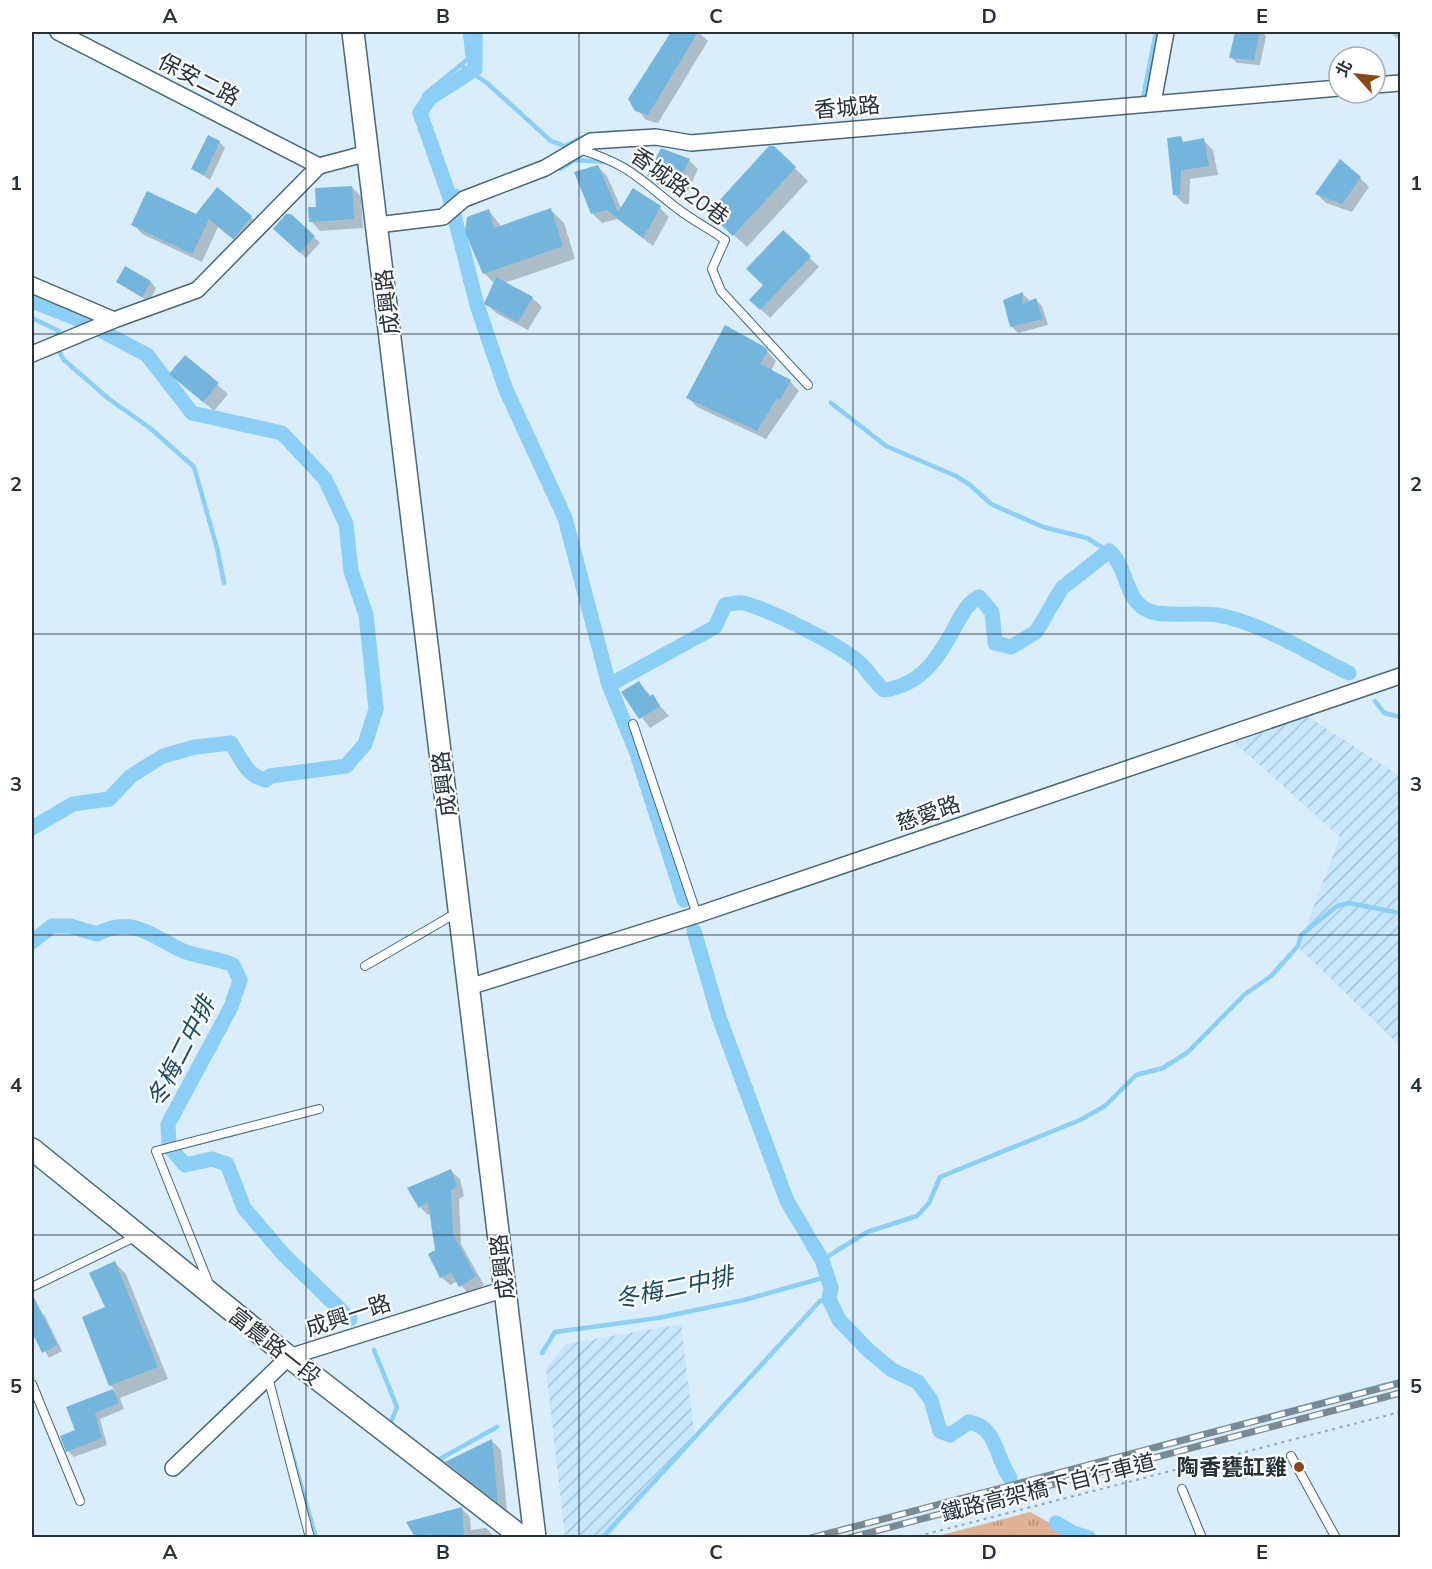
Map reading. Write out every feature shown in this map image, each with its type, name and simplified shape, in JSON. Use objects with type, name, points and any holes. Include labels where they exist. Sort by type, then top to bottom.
[{"type":"street","name":"保安二路","points":[[58,32],[319,166]]},
{"type":"street","name":"成興路","points":[[354,32],[535,1538]]},
{"type":"street","points":[[1153,103],[1166,32]]},
{"type":"street","name":"香城路","points":[[377,225],[443,217],[464,199],[545,168],[591,141],[656,137],[691,142],[1327,89]]},
{"type":"street","points":[[32,354],[114,320],[197,290],[319,166],[368,153]]},
{"type":"street","points":[[32,285],[114,320]]},
{"type":"street","name":"慈愛路","points":[[469,987],[697,915],[1401,676]]},
{"type":"street","name":"富農路一段","points":[[32,1149],[289,1357],[523,1538]]},
{"type":"street","name":"成興一路","points":[[172,1468],[289,1357],[505,1289]]},
{"type":"lane","name":"香城路20巷","points":[[577,149],[609,158],[628,168],[678,210],[725,240],[712,269],[721,291],[808,385]]},
{"type":"lane","points":[[633,724],[697,915]]},
{"type":"lane","points":[[365,966],[460,912]]},
{"type":"lane","points":[[214,1297],[156,1151],[319,1109]]},
{"type":"lane","points":[[32,1287],[138,1236]]},
{"type":"lane","points":[[268,1377],[310,1538]]},
{"type":"lane","points":[[32,1384],[80,1501]]},
{"type":"lane","points":[[1291,1456],[1336,1538]]},
{"type":"lane","points":[[1182,1489],[1202,1538]]},
{"type":"path","name":"鐵路高架橋下自行車道","points":[[912,1538],[1401,1412]]},
{"type":"shaded area","points":[[1308,717],[1400,776],[1400,1046],[1298,947],[1340,837],[1235,743]]},
{"type":"shaded area","points":[[681,1324],[695,1440],[608,1537],[565,1537],[546,1369],[566,1344]]},
{"type":"green space","points":[[1030,1512],[1076,1537],[934,1537]]},
{"type":"building","points":[[671,32],[698,32],[648,115],[635,111],[628,99]]},
{"type":"building","points":[[1235,32],[1260,32],[1254,60],[1229,58]]},
{"type":"building","points":[[208,135],[220,141],[204,175],[191,169]]},
{"type":"building","points":[[1181,136],[1183,142],[1204,138],[1209,166],[1181,170],[1180,195],[1173,195],[1167,138]]},
{"type":"building","points":[[769,146],[774,146],[796,167],[733,236],[708,213]]},
{"type":"building","points":[[661,148],[690,159],[675,189],[647,176]]},
{"type":"building","points":[[1340,159],[1361,177],[1342,204],[1315,194]]},
{"type":"building","points":[[598,165],[618,212],[633,188],[661,206],[643,238],[607,210],[591,214],[574,172]]},
{"type":"building","points":[[352,186],[354,219],[309,222],[308,207],[316,207],[315,188]]},
{"type":"building","points":[[217,187],[252,216],[233,239],[209,219],[192,254],[131,225],[147,191],[196,214]]},
{"type":"building","points":[[551,208],[563,246],[483,274],[465,232],[467,217],[489,209],[494,228]]},
{"type":"building","points":[[286,214],[291,214],[315,236],[300,253],[273,229]]},
{"type":"building","points":[[783,230],[811,256],[760,310],[749,300],[763,285],[746,269]]},
{"type":"building","points":[[125,266],[151,281],[142,297],[116,282]]},
{"type":"building","points":[[496,277],[533,297],[518,322],[484,304]]},
{"type":"building","points":[[1023,292],[1022,304],[1036,298],[1043,319],[1010,327],[1003,300]]},
{"type":"building","points":[[725,325],[768,350],[760,364],[791,380],[780,400],[777,398],[757,431],[686,398]]},
{"type":"building","points":[[185,355],[219,383],[203,402],[169,374]]},
{"type":"building","points":[[639,681],[649,697],[653,694],[660,706],[639,719],[621,692]]},
{"type":"building","points":[[451,1169],[457,1187],[451,1190],[453,1234],[476,1276],[459,1287],[451,1272],[440,1278],[428,1254],[435,1250],[428,1202],[419,1208],[407,1188]]},
{"type":"building","points":[[115,1261],[158,1367],[109,1386],[82,1317],[105,1307],[89,1273]]},
{"type":"building","points":[[32,1293],[57,1345],[42,1353],[32,1332]]},
{"type":"building","points":[[113,1389],[119,1403],[95,1413],[102,1438],[66,1452],[60,1436],[75,1430],[66,1407]]},
{"type":"building","points":[[492,1439],[498,1503],[445,1462]]},
{"type":"building","points":[[462,1507],[464,1538],[433,1538],[432,1534],[415,1537],[406,1522]]},
{"type":"waterway","points":[[424,95],[468,59],[465,32]]},
{"type":"waterway","points":[[475,32],[475,69],[430,98],[420,113],[449,195],[477,305],[506,390],[565,518],[609,685],[636,751],[684,900]]},
{"type":"waterway","points":[[1143,98],[1156,32]]},
{"type":"waterway","points":[[461,65],[487,83],[551,141],[565,146],[583,137]]},
{"type":"waterway","points":[[606,133],[648,131]]},
{"type":"waterway","points":[[560,169],[574,160],[604,162]]},
{"type":"waterway","points":[[449,195],[457,191],[460,194]]},
{"type":"waterway","name":"冬梅二中排","points":[[32,301],[83,321],[147,355],[192,413],[282,433],[325,479],[346,524],[351,571],[366,615],[376,709],[365,744],[346,766],[270,776],[266,780],[249,771],[231,743],[195,747],[163,756],[131,776],[109,799],[73,804],[32,828]]},
{"type":"waterway","points":[[32,318],[59,331],[56,338]]},
{"type":"waterway","points":[[57,348],[64,360],[109,399],[150,428],[194,467],[217,548],[224,583]]},
{"type":"waterway","points":[[831,403],[886,446],[956,476],[991,504],[1043,527],[1087,538],[1103,548]]},
{"type":"waterway","points":[[609,685],[715,627],[725,605],[741,603],[787,621],[841,649],[863,666],[884,690],[897,687],[919,676],[928,668],[943,648],[965,609],[979,597],[992,612],[995,643],[1011,647],[1036,632],[1062,588],[1109,551],[1120,565],[1135,600],[1149,611],[1165,614],[1215,615],[1239,620],[1271,633],[1349,673]]},
{"type":"waterway","points":[[1375,701],[1384,713],[1400,717]]},
{"type":"waterway","points":[[822,1260],[867,1232],[917,1216],[929,1203],[940,1177],[1080,1120],[1105,1106],[1136,1075],[1163,1068],[1188,1052],[1244,995],[1271,976],[1298,946],[1301,935],[1337,906],[1349,903],[1400,913]]},
{"type":"waterway","name":"冬梅二中排","points":[[32,942],[52,926],[70,926],[97,934],[110,929],[132,927],[183,951],[233,965],[240,980],[231,1007],[168,1124],[169,1146],[185,1165],[212,1159],[227,1164],[244,1208],[284,1255],[350,1319]]},
{"type":"waterway","points":[[694,931],[719,1017],[787,1201],[822,1260],[831,1288],[829,1299],[839,1320],[868,1350],[892,1370],[918,1382],[931,1400],[940,1431],[950,1435],[969,1422],[985,1430],[1010,1478]]},
{"type":"waterway","name":"冬梅二中排","points":[[542,1353],[555,1332],[658,1318],[744,1300],[826,1277]]},
{"type":"waterway","points":[[602,1538],[820,1301],[829,1299]]},
{"type":"waterway","name":"冬梅二中排","points":[[374,1350],[397,1407],[391,1422]]},
{"type":"waterway","points":[[1016,1483],[1400,1381]]},
{"type":"waterway","points":[[284,1425],[316,1538]]},
{"type":"waterway","name":"冬梅二中排","points":[[438,1460],[497,1427]]},
{"type":"waterway","points":[[1056,1523],[1071,1532],[1089,1538]]},
{"type":"railway","points":[[811,1538],[1400,1383]]},
{"type":"railway","points":[[849,1538],[1400,1393]]},
{"type":"place","name":"陶香甕缸雞","points":[[1299,1467]]}]
